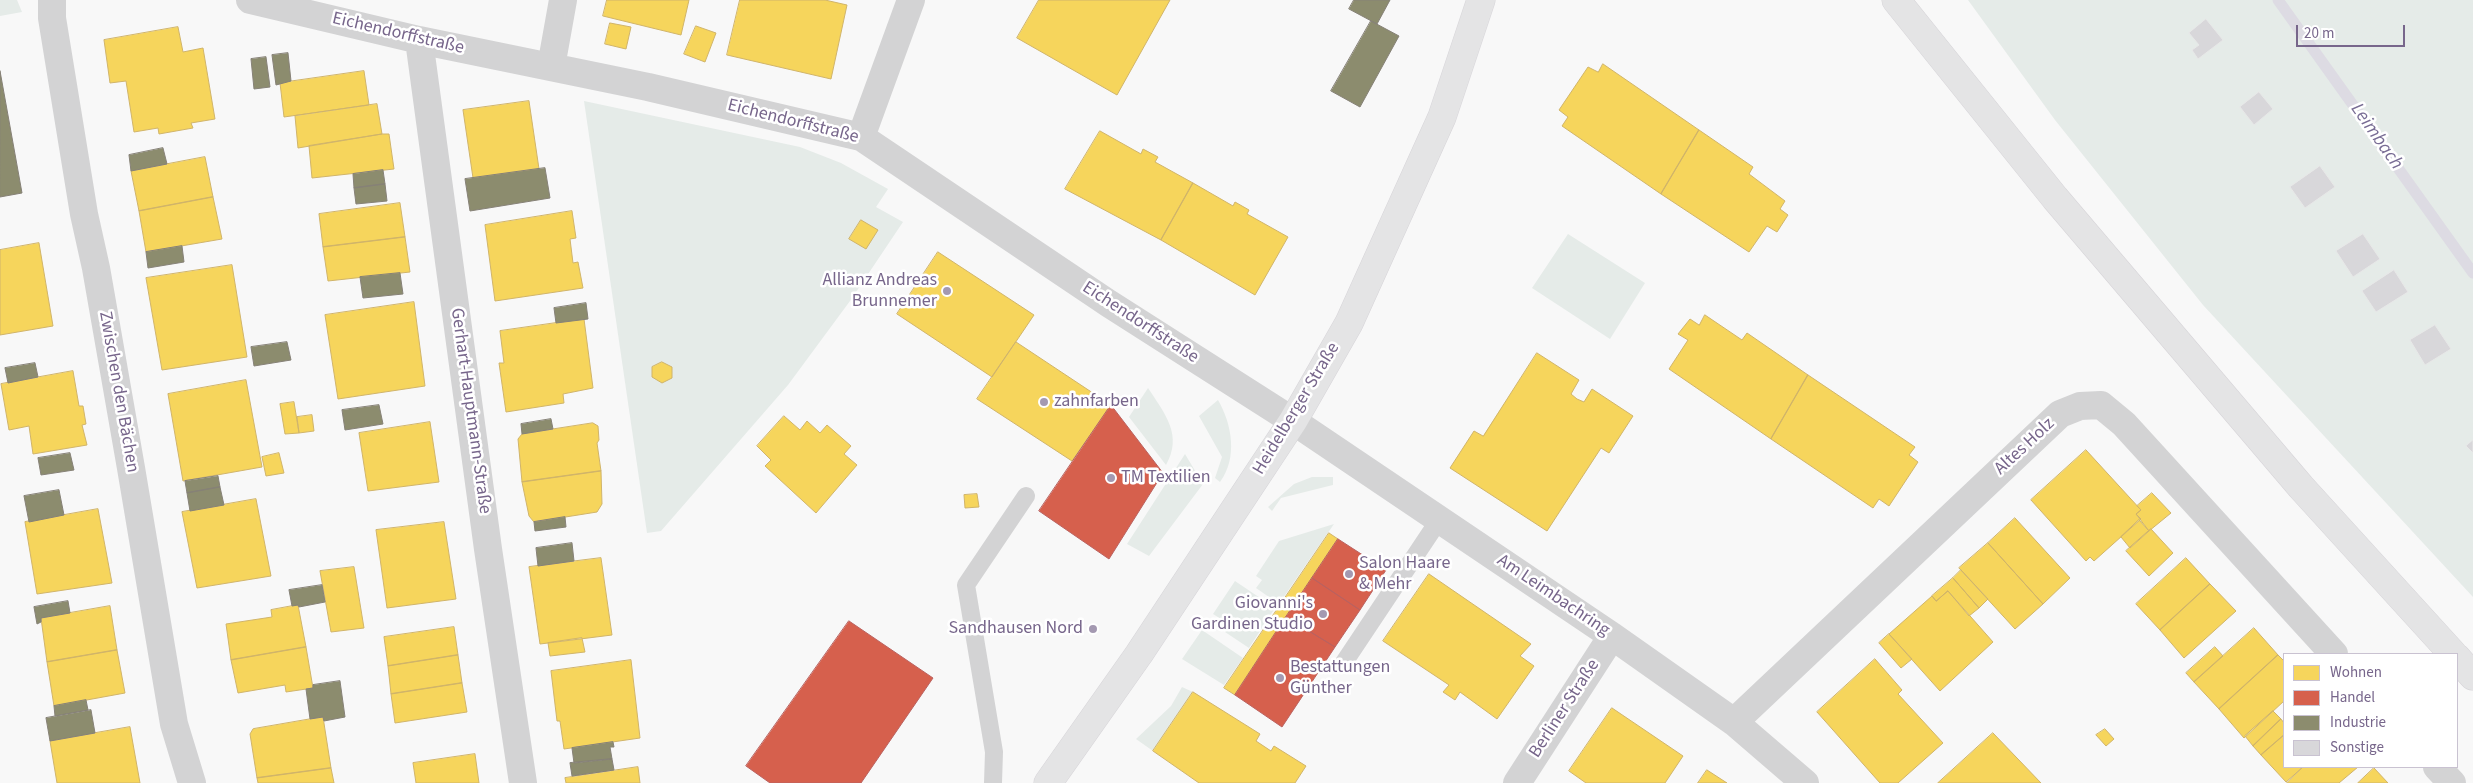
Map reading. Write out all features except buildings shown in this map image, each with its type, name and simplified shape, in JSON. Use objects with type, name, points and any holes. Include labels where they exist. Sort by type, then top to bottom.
[{"type":"street","name":"Zwischen den Bächen","points":[[52,0],[52,18],[84,214],[115,376],[174,724],[192,783]]},
{"type":"street","name":"Eichendorffstraße","points":[[250,0],[419,40],[648,87],[860,137],[1108,303],[1293,421]]},
{"type":"street","points":[[551,67],[563,0]]},
{"type":"street","points":[[860,137],[911,0]]},
{"type":"street","name":"Heidelberger Straße","points":[[1048,783],[1139,654],[1293,421],[1349,323],[1442,117],[1481,0]]},
{"type":"street","points":[[1896,0],[2055,198],[2301,487],[2452,653]]},
{"type":"street","name":"Gerhart-Hauptmann-Straße","points":[[419,40],[488,549],[523,783]]},
{"type":"street","name":"Altes Holz","points":[[1734,722],[2060,414],[2080,406],[2101,405],[2124,424],[2333,653]]},
{"type":"street","name":"Am Leimbachring","points":[[1293,421],[1612,636],[1734,722],[1805,783]]},
{"type":"street","name":"Berliner Straße","points":[[1517,783],[1612,636]]},
{"type":"street","points":[[2458,659],[2473,676]]},
{"type":"street","points":[[2438,768],[2452,783]]},
{"type":"lane","points":[[993,783],[994,752],[966,585],[1026,496]]},
{"type":"lane","points":[[1343,664],[1439,520]]},
{"type":"shaded area","points":[[0,0],[17,0],[22,12],[0,16]]},
{"type":"shaded area","points":[[1968,0],[2473,0],[2473,597],[2203,305],[2055,120]]},
{"type":"shaded area","points":[[584,101],[800,147],[841,163],[888,189],[876,207],[903,222],[850,301],[788,385],[661,531],[647,533]]},
{"type":"shaded area","points":[[1568,234],[1645,283],[1610,339],[1532,288]]},
{"type":"shaded area","points":[[1148,388],[1170,425],[1173,444],[1166,465],[1129,417]]},
{"type":"shaded area","points":[[1218,400],[1227,420],[1231,441],[1229,462],[1226,473],[1220,482],[1215,478],[1222,457],[1199,416]]},
{"type":"shaded area","points":[[1185,454],[1203,484],[1149,556],[1127,544]]},
{"type":"shaded area","points":[[1312,477],[1333,477],[1333,485],[1281,498],[1272,511],[1268,507],[1294,484]]},
{"type":"shaded area","points":[[1334,524],[1279,604],[1256,588],[1262,580],[1256,576],[1279,541]]},
{"type":"shaded area","points":[[1235,581],[1275,608],[1249,648],[1225,632],[1229,624],[1213,614]]},
{"type":"shaded area","points":[[1202,630],[1243,658],[1224,685],[1182,659]]},
{"type":"shaded area","points":[[1182,687],[1193,692],[1153,751],[1136,739],[1171,706]]},
{"type":"waterway","name":"Leimbach","points":[[2278,0],[2473,273]]},
{"type":"place","name":"Allianz Andreas Brunnemer","points":[[947,291]]},
{"type":"place","name":"zahnfarben","points":[[1044,402]]},
{"type":"place","name":"TM Textilien","points":[[1111,478]]},
{"type":"place","name":"Salon Haare & Mehr","points":[[1349,574]]},
{"type":"place","name":"Giovanni's Gardinen Studio","points":[[1323,614]]},
{"type":"place","name":"Sandhausen Nord","points":[[1093,629]]},
{"type":"place","name":"Bestattungen Günther","points":[[1280,678]]}]
